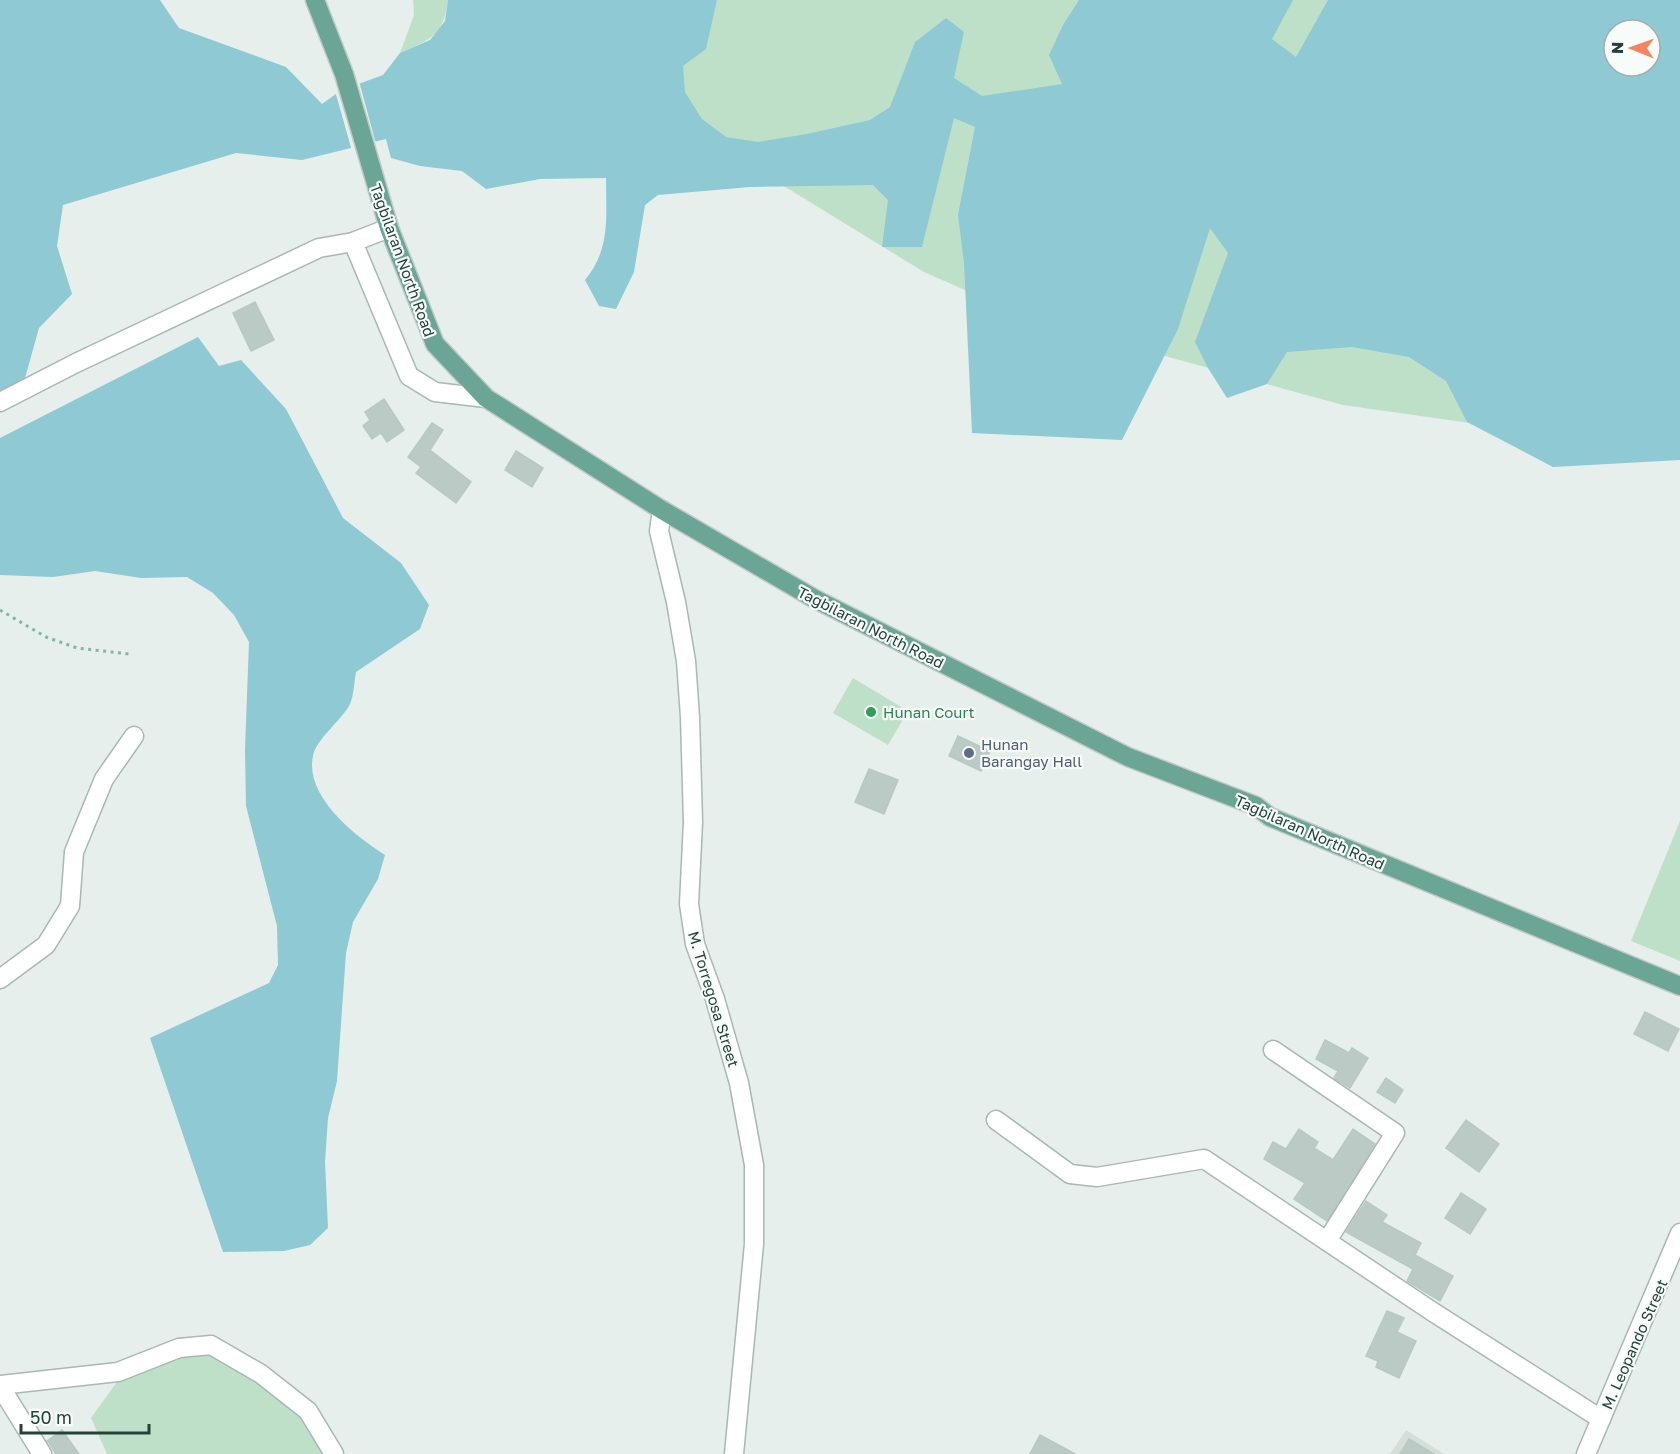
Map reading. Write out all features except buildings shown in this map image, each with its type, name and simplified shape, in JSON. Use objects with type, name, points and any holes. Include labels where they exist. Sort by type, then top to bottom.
[{"type":"main road","name":"Tagbilaran North Road","points":[[315,0],[344,74],[389,228],[435,344],[486,398],[662,510],[815,599],[1128,757],[1256,806],[1270,817],[1680,986]]},
{"type":"street","points":[[0,402],[76,363],[319,248],[353,242],[389,228]]},
{"type":"street","points":[[353,242],[409,376],[435,392],[486,398]]},
{"type":"street","name":"M. Torregosa Street","points":[[662,510],[659,531],[676,602],[688,694],[693,822],[689,904],[695,944],[715,999],[739,1083],[754,1165],[754,1245],[734,1454]]},
{"type":"street","points":[[0,979],[46,945],[70,906],[74,852],[104,778],[134,736]]},
{"type":"street","points":[[1273,1050],[1395,1133],[1327,1241]]},
{"type":"street","points":[[996,1120],[1070,1174],[1097,1177],[1204,1159],[1601,1419]]},
{"type":"street","name":"M. Leopando Street","points":[[1586,1454],[1680,1233]]},
{"type":"street","points":[[42,1454],[0,1385],[117,1372],[178,1348],[211,1345],[261,1374],[308,1411],[334,1454]]},
{"type":"path","points":[[0,610],[46,637],[77,648],[129,654]]},
{"type":"shaded area","points":[[1406,1430],[1444,1454],[1390,1454]]},
{"type":"green space","points":[[413,0],[448,0],[443,21],[434,35],[400,53],[414,15]]},
{"type":"green space","points":[[654,0],[1680,0],[1662,75],[1662,18],[1602,18],[1602,78],[1661,78],[1575,438],[1343,405],[1031,319],[924,272],[769,177],[673,137]]},
{"type":"green space","name":"Hunan Court","points":[[853,678],[908,711],[888,745],[833,713]]},
{"type":"green space","points":[[1680,821],[1680,961],[1631,941]]},
{"type":"green space","points":[[209,1353],[258,1381],[304,1416],[327,1454],[107,1454],[91,1418],[119,1379],[180,1355]]},
{"type":"water","points":[[0,0],[160,0],[179,28],[286,67],[322,104],[340,91],[355,147],[302,160],[236,153],[63,205],[57,246],[72,294],[39,328],[25,378],[0,393]]},
{"type":"water","points":[[448,0],[717,0],[706,49],[683,66],[685,92],[702,119],[726,137],[758,142],[870,120],[890,107],[915,42],[946,18],[964,32],[954,78],[982,96],[1062,84],[1049,55],[1063,25],[1079,0],[1293,0],[1272,39],[1296,57],[1328,0],[1680,0],[1680,460],[1553,467],[1467,422],[1446,381],[1409,357],[1352,347],[1287,352],[1267,384],[1227,398],[1195,342],[1228,253],[1210,228],[1178,329],[1122,440],[972,433],[964,263],[958,215],[975,127],[954,118],[922,247],[882,247],[888,200],[873,185],[750,187],[658,195],[645,205],[634,272],[616,309],[599,306],[585,280],[603,244],[606,219],[606,178],[540,179],[486,189],[462,171],[420,166],[391,158],[386,139],[356,146],[342,90],[383,75],[400,53],[430,40],[445,21]]},
{"type":"water","points":[[198,337],[219,366],[241,360],[286,409],[343,518],[401,563],[429,605],[420,629],[356,672],[350,704],[319,743],[313,756],[312,771],[316,786],[324,800],[360,838],[385,855],[378,879],[353,922],[346,953],[337,1081],[328,1118],[325,1162],[328,1228],[310,1245],[284,1251],[223,1252],[150,1038],[269,983],[278,965],[277,926],[246,806],[245,749],[249,642],[234,615],[213,593],[187,577],[141,578],[95,571],[53,577],[0,575],[0,438]]},
{"type":"pier","points":[[359,81],[376,144],[352,151],[335,91]]},
{"type":"place","name":"Hunan Court","points":[[871,712]]},
{"type":"place","name":"Hunan Barangay Hall","points":[[969,753]]}]
